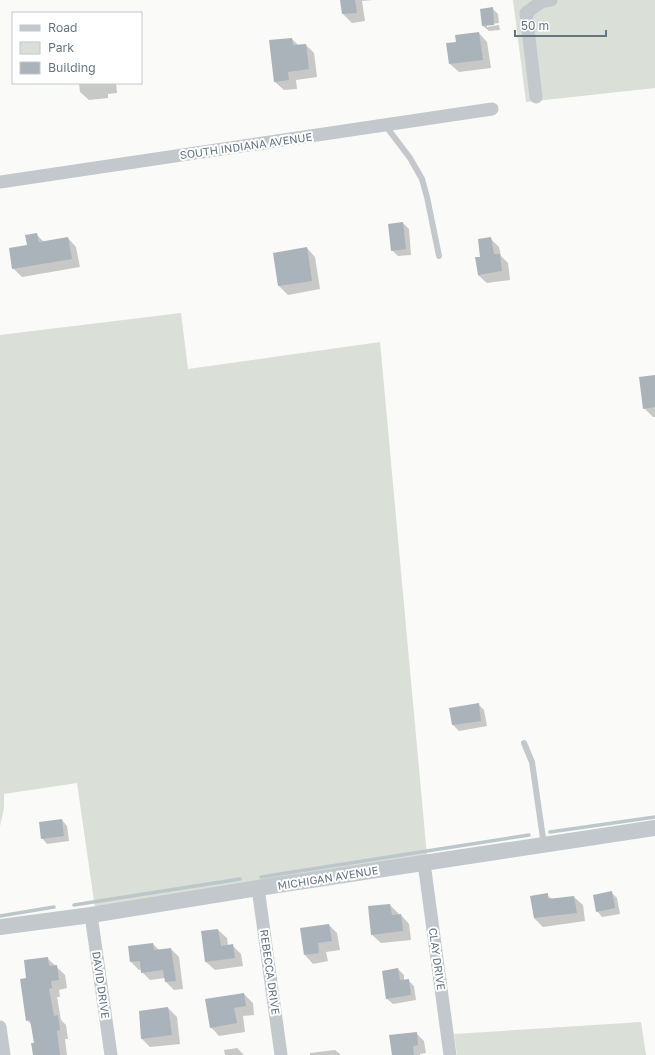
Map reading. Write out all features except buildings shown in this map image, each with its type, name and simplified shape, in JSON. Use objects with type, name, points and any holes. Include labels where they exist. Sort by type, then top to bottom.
[{"type":"street","points":[[536,97],[526,13],[541,2],[552,0]]},
{"type":"street","name":"SOUTH INDIANA AVENUE","points":[[0,182],[492,109]]},
{"type":"street","name":"MICHIGAN AVENUE","points":[[0,927],[91,916],[258,888],[655,828]]},
{"type":"street","name":"CLAY DRIVE","points":[[424,863],[450,1055]]},
{"type":"street","name":"REBECCA DRIVE","points":[[258,888],[281,1055]]},
{"type":"street","name":"DAVID DRIVE","points":[[91,916],[111,1055]]},
{"type":"street","points":[[0,1028],[4,1055]]},
{"type":"lane","points":[[385,125],[410,158],[422,178],[439,256]]},
{"type":"lane","points":[[524,743],[532,762],[544,845]]},
{"type":"green space","points":[[513,0],[655,0],[655,88],[526,102]]},
{"type":"green space","points":[[181,313],[188,369],[380,342],[427,856],[95,908],[77,783],[4,794],[4,808],[0,826],[0,335]]},
{"type":"green space","points":[[641,1022],[646,1055],[457,1055],[454,1034]]},
{"type":"waterway","points":[[550,832],[655,817]]},
{"type":"waterway","points":[[261,877],[529,835]]},
{"type":"waterway","points":[[74,905],[240,879]]},
{"type":"waterway","points":[[0,916],[54,907]]}]
